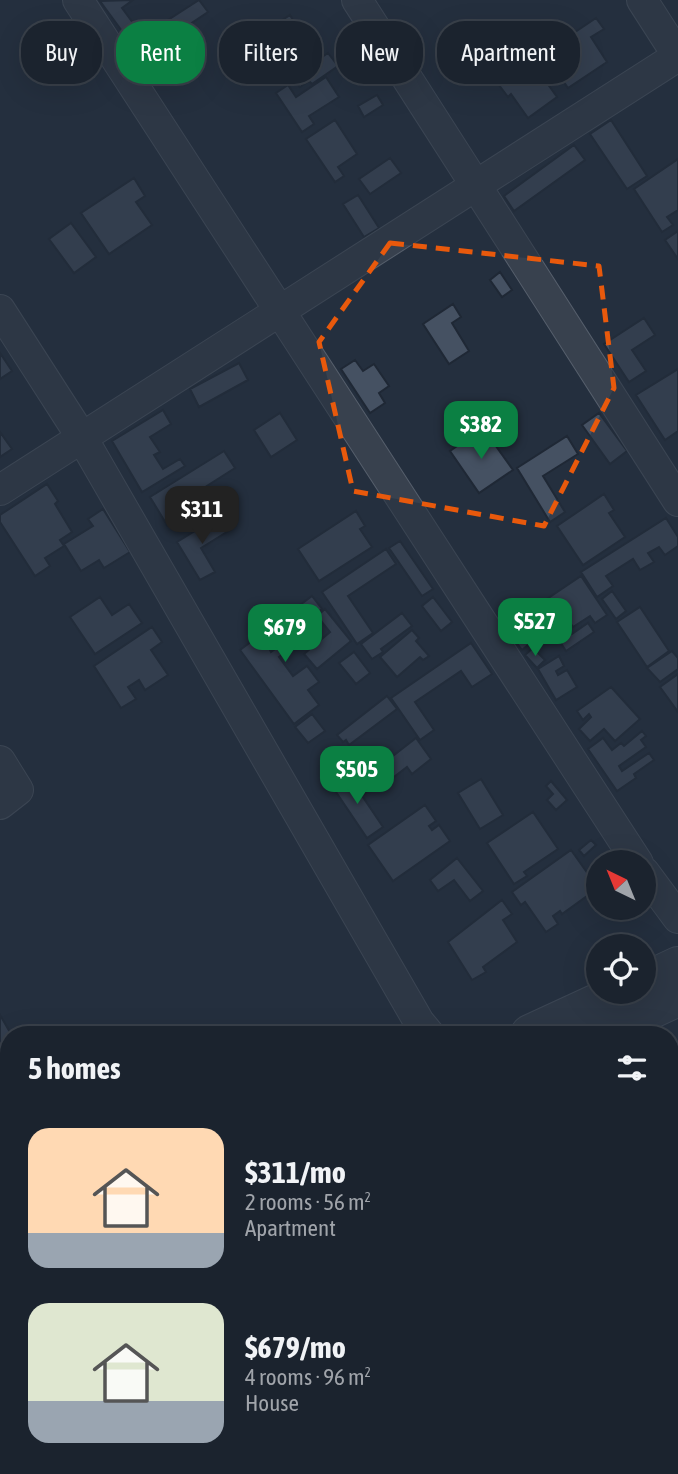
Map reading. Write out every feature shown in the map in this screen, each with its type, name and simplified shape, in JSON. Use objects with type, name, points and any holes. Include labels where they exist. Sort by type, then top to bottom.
[{"type":"street","points":[[78,0],[630,850]]},
{"type":"street","points":[[357,0],[678,501]]},
{"type":"street","points":[[0,490],[678,56],[642,0]]},
{"type":"street","points":[[0,310],[81,436],[422,1026]]},
{"type":"street","points":[[0,761],[18,790],[0,804]]},
{"type":"street","points":[[656,888],[678,918]]},
{"type":"street","points":[[656,976],[678,966]]},
{"type":"street","points":[[615,1026],[678,997]]},
{"type":"street","points":[[547,1026],[595,1004]]},
{"type":"highlighted area","points":[[390,243],[599,266],[614,388],[544,526],[353,491],[319,342]]},
{"type":"building","points":[[133,0],[122,8],[132,21],[116,23],[100,1]]},
{"type":"building","points":[[199,0],[208,12],[194,21],[166,21]]},
{"type":"building","points":[[290,15],[293,21],[281,21]]},
{"type":"building","points":[[596,18],[604,29],[591,37],[607,62],[580,80],[580,29]]},
{"type":"building","points":[[328,53],[336,67],[322,77],[322,57]]},
{"type":"building","points":[[326,77],[339,97],[309,116],[314,124],[302,132],[276,93],[288,85],[296,97],[316,84],[322,84],[322,80]]},
{"type":"building","points":[[548,84],[557,97],[528,118],[511,94],[508,97],[499,85]]},
{"type":"building","points":[[377,95],[383,105],[364,117],[358,106]]},
{"type":"building","points":[[335,120],[357,154],[338,167],[344,176],[335,182],[306,139]]},
{"type":"building","points":[[611,120],[647,176],[627,189],[590,134]]},
{"type":"building","points":[[574,145],[585,160],[514,211],[504,196]]},
{"type":"building","points":[[390,158],[401,173],[370,194],[359,179]]},
{"type":"building","points":[[678,159],[678,210],[667,217],[673,225],[662,232],[634,189]]},
{"type":"building","points":[[134,178],[145,196],[136,202],[152,225],[109,254],[81,213]]},
{"type":"building","points":[[358,195],[379,228],[364,237],[343,204]]},
{"type":"building","points":[[71,223],[96,257],[74,273],[49,239]]},
{"type":"building","points":[[678,231],[678,259],[665,240]]},
{"type":"building","points":[[500,272],[512,290],[502,297],[490,280]]},
{"type":"building","points":[[453,304],[461,317],[452,323],[469,351],[449,364],[423,324]]},
{"type":"building","points":[[644,318],[655,335],[632,350],[646,371],[629,382],[604,344]]},
{"type":"building","points":[[0,353],[12,371],[0,379]]},
{"type":"building","points":[[355,360],[363,371],[374,364],[389,386],[379,393],[385,403],[370,413],[341,369]]},
{"type":"building","points":[[239,363],[248,380],[199,407],[190,389]]},
{"type":"building","points":[[678,369],[678,431],[665,440],[636,395]]},
{"type":"building","points":[[163,410],[171,424],[150,437],[160,452],[154,455],[163,469],[180,459],[185,466],[142,492],[112,441]]},
{"type":"building","points":[[280,413],[297,440],[271,457],[254,430]]},
{"type":"building","points":[[599,413],[627,451],[610,464],[582,425]]},
{"type":"building","points":[[483,428],[513,470],[479,493],[450,451]]},
{"type":"building","points":[[0,432],[12,449],[0,457]]},
{"type":"building","points":[[567,436],[578,454],[543,476],[565,512],[550,522],[517,468]]},
{"type":"building","points":[[224,451],[235,468],[177,505],[183,515],[167,525],[150,497]]},
{"type":"building","points":[[47,484],[58,501],[55,504],[72,532],[60,540],[64,546],[45,558],[50,566],[35,576],[0,522],[0,515]]},
{"type":"building","points":[[604,494],[614,510],[609,513],[625,537],[583,565],[557,526]]},
{"type":"building","points":[[103,509],[130,552],[104,568],[99,560],[81,571],[64,544],[93,526],[88,519]]},
{"type":"building","points":[[356,511],[365,526],[360,529],[372,547],[319,581],[298,549]]},
{"type":"building","points":[[221,515],[230,530],[201,548],[215,572],[200,580],[177,542]]},
{"type":"building","points":[[666,518],[678,537],[678,546],[665,555],[659,547],[648,553],[654,562],[640,570],[633,559],[606,576],[613,586],[597,597],[581,572]]},
{"type":"building","points":[[400,541],[433,589],[422,596],[389,548]]},
{"type":"building","points":[[386,549],[396,564],[348,596],[373,633],[357,644],[322,592]]},
{"type":"building","points":[[581,576],[607,615],[595,623],[590,616],[573,627],[560,608],[546,617],[538,605]]},
{"type":"building","points":[[612,591],[626,611],[616,619],[602,599]]},
{"type":"building","points":[[312,596],[322,609],[269,648],[271,652],[286,641],[291,648],[279,657],[293,676],[307,666],[319,682],[308,690],[319,705],[294,724],[240,650]]},
{"type":"building","points":[[100,597],[112,615],[129,604],[142,623],[95,654],[70,617]]},
{"type":"building","points":[[433,597],[452,622],[441,631],[422,606]]},
{"type":"building","points":[[640,607],[669,651],[647,667],[617,622]]},
{"type":"building","points":[[325,609],[351,641],[317,669],[304,654],[330,632],[317,616]]},
{"type":"building","points":[[514,611],[535,639],[522,650],[500,621]]},
{"type":"building","points":[[402,613],[412,626],[372,659],[361,644]]},
{"type":"building","points":[[557,617],[572,634],[588,623],[594,632],[566,651],[555,634],[550,638],[543,629]]},
{"type":"building","points":[[152,627],[162,642],[151,650],[168,675],[145,690],[139,680],[128,687],[136,699],[121,708],[94,666]]},
{"type":"building","points":[[412,630],[419,638],[416,641],[429,656],[423,660],[420,657],[397,677],[380,657]]},
{"type":"building","points":[[471,643],[492,674],[472,687],[461,671],[415,702],[434,730],[420,740],[391,698]]},
{"type":"building","points":[[533,648],[545,660],[537,668],[525,655]]},
{"type":"building","points":[[672,651],[678,658],[678,669],[660,682],[647,668]]},
{"type":"building","points":[[354,652],[370,673],[356,684],[339,663]]},
{"type":"building","points":[[559,656],[564,666],[556,671],[558,675],[567,670],[577,687],[556,700],[538,669]]},
{"type":"building","points":[[678,674],[678,712],[660,687]]},
{"type":"building","points":[[611,687],[640,719],[615,741],[604,729],[590,741],[579,729],[591,717],[589,714],[583,720],[577,711]]},
{"type":"building","points":[[387,696],[397,709],[349,745],[346,740],[343,742],[337,735]]},
{"type":"building","points":[[312,714],[325,731],[308,743],[295,727]]},
{"type":"building","points":[[642,731],[646,736],[641,740],[646,747],[619,766],[622,771],[649,753],[654,760],[634,774],[636,778],[617,791],[588,749],[603,738],[612,750],[621,743],[624,746]]},
{"type":"building","points":[[416,738],[431,759],[412,774],[407,767],[390,780],[380,766]]},
{"type":"building","points":[[372,762],[384,776],[364,794],[352,780]]},
{"type":"building","points":[[348,775],[383,827],[367,838],[332,786]]},
{"type":"building","points":[[481,779],[503,815],[480,829],[458,793]]},
{"type":"building","points":[[551,781],[567,800],[556,810],[547,800],[553,794],[546,786]]},
{"type":"building","points":[[425,805],[436,821],[429,826],[432,830],[439,825],[450,841],[393,881],[368,845]]},
{"type":"building","points":[[533,812],[558,849],[524,872],[527,876],[514,884],[487,843]]},
{"type":"building","points":[[591,840],[596,845],[586,850],[584,856],[579,850]]},
{"type":"building","points":[[571,850],[586,871],[586,897],[562,914],[560,911],[553,916],[558,924],[546,932],[525,902],[521,905],[512,892]]},
{"type":"building","points":[[457,858],[483,891],[470,901],[454,880],[438,891],[430,880]]},
{"type":"building","points":[[502,900],[512,914],[503,920],[517,942],[483,967],[486,972],[472,980],[448,942]]},
{"type":"building","points":[[0,1015],[6,1026],[0,1026]]}]
